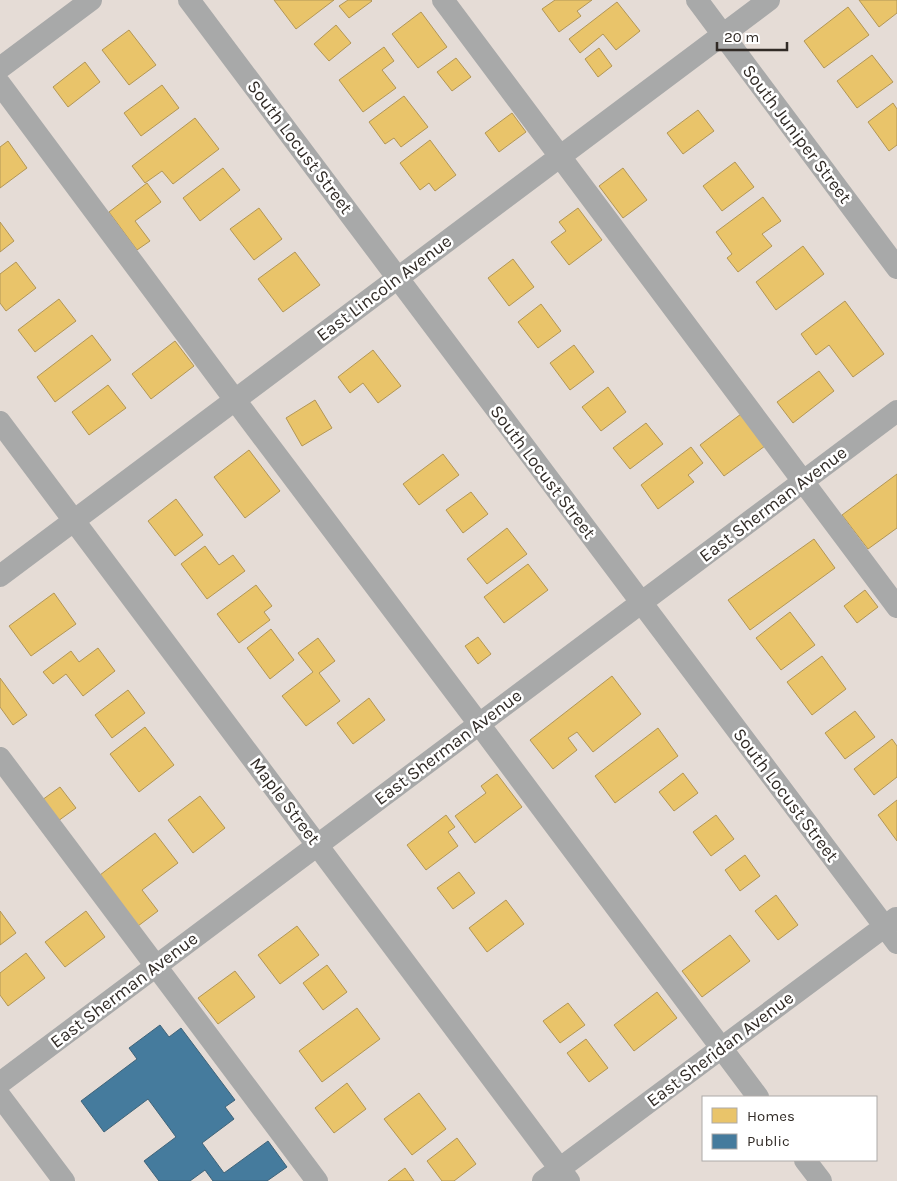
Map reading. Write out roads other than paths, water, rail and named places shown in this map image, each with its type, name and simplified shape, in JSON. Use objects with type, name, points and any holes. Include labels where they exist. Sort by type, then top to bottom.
[{"type":"street","points":[[0,68],[91,0]]},
{"type":"street","name":"South Locust Street","points":[[190,0],[641,602],[893,929]]},
{"type":"street","points":[[444,0],[897,607]]},
{"type":"street","name":"South Juniper Street","points":[[696,0],[897,268]]},
{"type":"street","name":"East Lincoln Avenue","points":[[0,576],[769,0]]},
{"type":"street","points":[[0,84],[757,1096]]},
{"type":"street","name":"East Sherman Avenue","points":[[0,1083],[897,411]]},
{"type":"street","name":"Maple Street","points":[[0,422],[318,844],[558,1177]]},
{"type":"street","points":[[0,758],[317,1181]]},
{"type":"street","name":"East Sheridan Avenue","points":[[558,1177],[721,1049],[893,929]]},
{"type":"street","points":[[0,1096],[64,1181]]},
{"type":"street","points":[[806,1161],[822,1181]]}]
